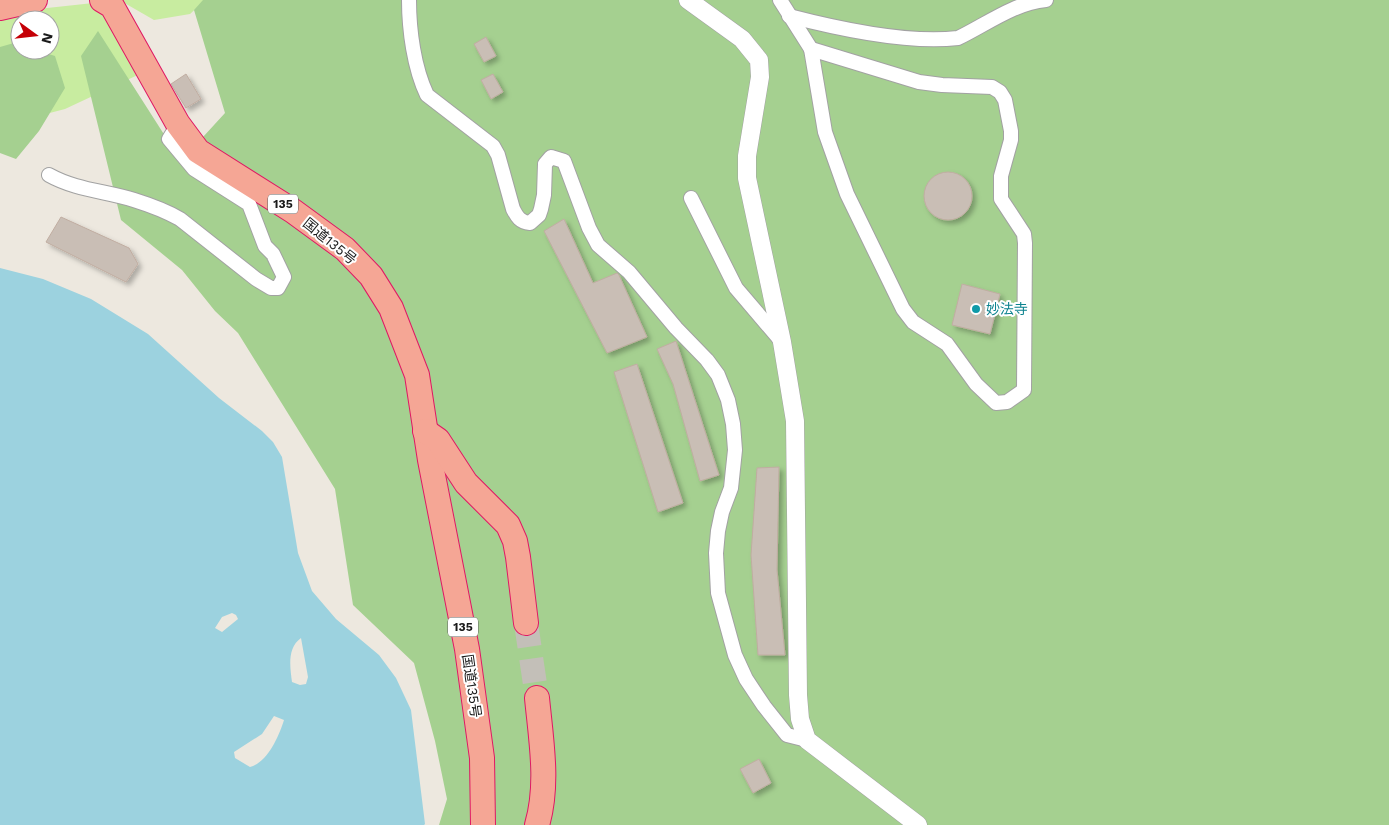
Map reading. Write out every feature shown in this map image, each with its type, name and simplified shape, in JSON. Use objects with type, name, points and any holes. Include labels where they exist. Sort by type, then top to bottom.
[{"type":"highway","points":[[0,8],[36,0]]},
{"type":"highway","name":"国道135号","points":[[109,2],[178,124],[198,150],[293,211],[345,249],[371,276],[391,308],[417,374],[425,431],[467,649],[482,758],[483,825]]},
{"type":"highway","points":[[425,431],[438,440],[466,483],[508,525],[515,541],[518,557],[526,623]]},
{"type":"highway","points":[[537,698],[544,763],[543,790],[537,825]]},
{"type":"street","points":[[409,0],[412,42],[422,86],[427,95],[437,104],[493,146],[498,155],[517,217],[523,222],[530,223],[539,215],[544,195],[545,164],[551,157],[564,161],[589,228],[598,245],[629,272],[718,375],[734,424],[735,450],[731,488],[722,512],[718,531],[716,553],[718,593],[735,655],[746,679],[787,735],[807,740],[918,825]]},
{"type":"street","points":[[688,0],[742,38],[759,60],[760,77],[746,178],[782,342],[795,421],[798,695],[800,719],[807,740]]},
{"type":"street","points":[[780,0],[811,49],[825,132],[847,194],[903,309],[913,322],[947,344],[976,384],[996,403],[1007,402],[1024,390],[1025,243],[1024,234],[1001,199],[1001,176],[1011,140],[1005,100],[1000,92],[992,88],[919,82],[811,49]]},
{"type":"street","points":[[789,16],[828,26],[903,37],[946,39],[958,38],[1020,6],[1046,0]]},
{"type":"street","points":[[49,174],[61,181],[133,200],[167,212],[256,279],[271,288],[278,288],[284,277],[282,270],[265,246],[249,204],[194,169],[169,139],[178,124]]},
{"type":"street","points":[[691,198],[736,288],[782,342]]},
{"type":"green space","points":[[121,0],[205,0],[190,14],[154,20],[121,1],[142,73],[65,109],[0,126],[0,16],[10,14],[10,60],[60,60],[60,10],[33,10]]},
{"type":"green space","points":[[203,0],[1389,0],[1389,825],[439,825],[447,799],[435,741],[414,663],[353,605],[335,489],[238,333],[215,311],[182,270],[121,220],[81,56],[98,31],[181,161],[225,113],[194,10]]},
{"type":"green space","points":[[10,44],[10,60],[56,60],[65,88],[39,131],[16,159],[0,153],[0,47]]},
{"type":"water","points":[[0,268],[43,279],[91,299],[148,334],[219,398],[262,431],[273,442],[282,457],[298,553],[312,591],[336,619],[379,655],[396,678],[411,710],[425,824],[0,825]],"holes":[[[232,613],[238,619],[222,632],[215,628],[222,617]],[[301,638],[308,677],[306,684],[300,685],[292,682],[290,658],[293,647]],[[274,716],[284,720],[276,741],[262,760],[250,767],[235,758],[234,752],[262,734]]]},
{"type":"building","points":[[486,37],[496,56],[484,62],[474,44]]},
{"type":"building","points":[[186,74],[201,99],[186,108],[171,84]]},
{"type":"building","points":[[493,74],[503,92],[491,99],[481,80]]},
{"type":"building","points":[[943,172],[953,172],[962,176],[968,182],[972,196],[968,210],[962,216],[953,220],[943,220],[934,216],[928,210],[924,201],[924,191],[928,182],[934,176]]},
{"type":"building","points":[[61,217],[129,248],[138,264],[126,282],[46,242]]},
{"type":"building","points":[[564,219],[593,283],[617,273],[619,275],[647,337],[607,353],[544,231]]},
{"type":"building","name":"妙法寺","points":[[962,284],[1000,294],[990,334],[952,325]]},
{"type":"building","points":[[676,341],[719,475],[700,481],[673,384],[657,349]]},
{"type":"building","points":[[637,364],[683,503],[658,512],[614,372]]},
{"type":"building","points":[[779,467],[777,570],[785,655],[758,655],[751,555],[757,468]]},
{"type":"building","points":[[759,759],[771,783],[753,793],[740,769]]},
{"type":"tunnel","points":[[526,623],[537,698]]},
{"type":"place","name":"妙法寺","points":[[976,309]]}]
